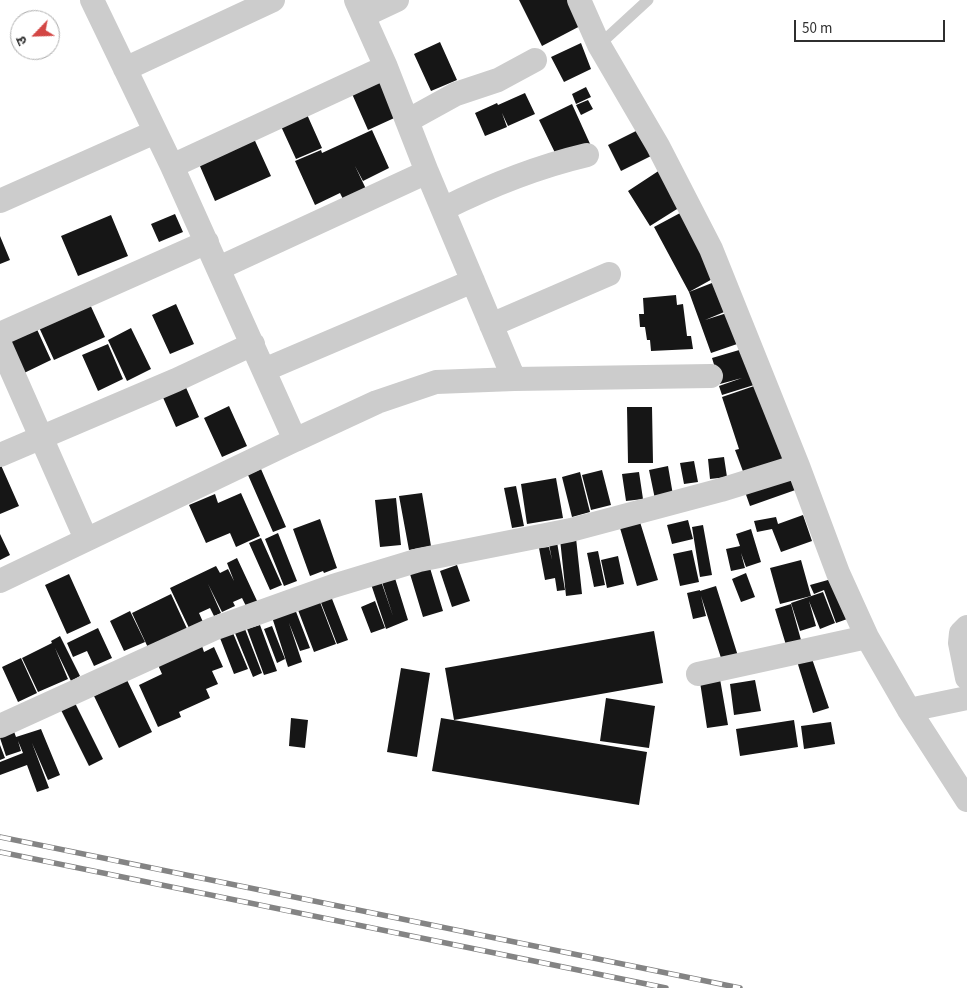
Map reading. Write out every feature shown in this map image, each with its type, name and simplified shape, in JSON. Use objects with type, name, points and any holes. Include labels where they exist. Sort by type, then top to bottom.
[{"type":"street","points":[[92,0],[172,166],[295,440]]},
{"type":"street","points":[[125,70],[273,0]]},
{"type":"street","points":[[397,0],[359,8],[386,67],[427,172],[514,379]]},
{"type":"street","points":[[579,0],[599,44],[658,146],[711,249],[798,466],[838,573],[867,637],[909,710],[967,800]]},
{"type":"street","points":[[407,121],[456,94],[498,80],[535,60]]},
{"type":"street","points":[[172,166],[386,67]]},
{"type":"street","points":[[0,201],[155,132]]},
{"type":"street","points":[[443,209],[493,185],[555,162],[587,155]]},
{"type":"street","points":[[219,268],[427,172]]},
{"type":"street","points":[[0,334],[206,242]]},
{"type":"street","points":[[491,324],[609,274]]},
{"type":"street","points":[[264,370],[473,281]]},
{"type":"street","points":[[0,344],[86,539]]},
{"type":"street","points":[[0,455],[176,380],[253,344]]},
{"type":"street","points":[[0,581],[377,402],[436,382],[711,376]]},
{"type":"street","points":[[0,726],[213,629],[333,586],[420,560],[571,530],[721,490],[798,466]]},
{"type":"street","points":[[967,628],[961,633],[960,644],[967,678]]},
{"type":"street","points":[[698,674],[867,637]]},
{"type":"street","points":[[909,710],[967,698]]},
{"type":"lane","points":[[599,44],[648,0]]},
{"type":"building","points":[[519,0],[572,0],[584,24],[542,46]]},
{"type":"building","points":[[440,42],[457,80],[431,91],[414,54]]},
{"type":"building","points":[[581,43],[591,69],[564,82],[551,57]]},
{"type":"building","points":[[384,72],[403,114],[368,130],[349,87]]},
{"type":"building","points":[[586,87],[591,97],[576,104],[572,94]]},
{"type":"building","points":[[525,93],[535,114],[508,126],[502,113],[507,127],[485,136],[475,113]]},
{"type":"building","points":[[588,100],[593,109],[581,115],[576,105]]},
{"type":"building","points":[[572,104],[591,146],[559,161],[539,120]]},
{"type":"building","points":[[305,110],[322,148],[296,159],[279,122]]},
{"type":"building","points":[[640,129],[653,155],[621,171],[608,145]]},
{"type":"building","points":[[372,130],[389,168],[363,181],[355,166],[366,189],[343,199],[340,193],[315,205],[295,161],[321,150],[322,153]]},
{"type":"building","points":[[251,132],[271,176],[215,201],[196,157]]},
{"type":"building","points":[[663,168],[685,204],[650,226],[628,191]]},
{"type":"building","points":[[682,212],[716,277],[689,292],[654,227]]},
{"type":"building","points":[[175,214],[183,232],[159,242],[151,224]]},
{"type":"building","points":[[111,215],[128,256],[78,276],[61,236]]},
{"type":"building","points":[[0,236],[10,260],[0,264]]},
{"type":"building","points":[[717,281],[729,310],[705,320],[730,312],[740,343],[711,353],[689,292]]},
{"type":"building","points":[[676,295],[677,305],[683,304],[687,336],[691,336],[693,349],[651,351],[650,340],[647,340],[645,327],[640,327],[639,314],[644,314],[643,298]]},
{"type":"building","points":[[88,300],[105,337],[54,360],[37,323]]},
{"type":"building","points":[[176,304],[194,344],[170,354],[152,315]]},
{"type":"building","points":[[35,325],[51,360],[22,374],[6,338]]},
{"type":"building","points":[[131,328],[151,369],[127,381],[108,340]]},
{"type":"building","points":[[108,344],[123,379],[98,391],[82,355]]},
{"type":"building","points":[[746,348],[754,385],[722,395],[719,386],[742,378],[720,384],[712,358]]},
{"type":"building","points":[[184,383],[199,417],[176,427],[161,393]]},
{"type":"building","points":[[760,384],[786,460],[744,474],[735,450],[739,449],[722,397]]},
{"type":"building","points":[[229,406],[247,446],[222,457],[204,418]]},
{"type":"building","points":[[627,407],[652,407],[653,463],[628,463]]},
{"type":"building","points":[[724,457],[727,477],[710,479],[708,459]]},
{"type":"building","points":[[694,461],[698,482],[684,484],[680,463]]},
{"type":"building","points":[[0,463],[19,506],[0,514]]},
{"type":"building","points":[[668,466],[673,495],[655,499],[649,470]]},
{"type":"building","points":[[261,469],[286,527],[273,532],[248,475]]},
{"type":"building","points":[[602,470],[611,505],[591,510],[582,475]]},
{"type":"building","points":[[795,471],[801,488],[750,506],[744,489]]},
{"type":"building","points":[[580,472],[590,512],[572,517],[562,477]]},
{"type":"building","points":[[639,472],[643,499],[626,501],[622,474]]},
{"type":"building","points":[[556,478],[563,518],[527,524],[521,484]]},
{"type":"building","points":[[516,486],[524,526],[512,528],[504,488]]},
{"type":"building","points":[[241,493],[260,536],[236,547],[230,533],[206,543],[189,505],[215,494],[218,503]]},
{"type":"building","points":[[422,493],[431,546],[409,550],[399,496]]},
{"type":"building","points":[[396,498],[401,545],[380,547],[375,500]]},
{"type":"building","points":[[803,515],[812,541],[781,552],[772,529],[757,532],[754,521],[776,517],[778,524]]},
{"type":"building","points":[[320,519],[337,568],[310,576],[293,529]]},
{"type":"building","points":[[688,520],[693,539],[672,544],[667,525]]},
{"type":"building","points":[[640,522],[658,580],[637,586],[620,528]]},
{"type":"building","points":[[703,525],[712,575],[700,577],[692,527]]},
{"type":"building","points":[[751,529],[761,562],[746,567],[741,553],[745,568],[731,571],[726,549],[740,546],[736,534]]},
{"type":"building","points":[[278,533],[297,581],[284,586],[265,539]]},
{"type":"building","points":[[0,534],[10,555],[0,560]]},
{"type":"building","points":[[261,538],[282,585],[270,590],[249,543]]},
{"type":"building","points":[[576,538],[582,594],[566,596],[560,539]]},
{"type":"building","points":[[557,542],[565,590],[557,591],[555,578],[545,580],[539,548],[549,547],[552,560],[549,544]]},
{"type":"building","points":[[692,550],[699,582],[680,586],[673,554]]},
{"type":"building","points":[[598,551],[605,585],[594,587],[587,553]]},
{"type":"building","points":[[618,556],[624,584],[607,588],[601,560]]},
{"type":"building","points":[[237,558],[258,603],[247,608],[242,598],[233,602],[235,606],[222,612],[208,584],[221,613],[214,616],[210,608],[199,613],[203,622],[189,628],[170,588],[216,566],[220,573],[228,569],[234,581],[227,563]]},
{"type":"building","points":[[801,560],[811,596],[780,604],[770,568]]},
{"type":"building","points":[[457,565],[470,601],[452,607],[440,571]]},
{"type":"building","points":[[430,568],[443,611],[423,617],[410,574]]},
{"type":"building","points":[[746,573],[755,597],[741,602],[732,579]]},
{"type":"building","points":[[69,574],[91,623],[67,634],[45,585]]},
{"type":"building","points":[[394,575],[408,620],[386,629],[371,584],[381,581],[393,616],[381,579]]},
{"type":"building","points":[[835,578],[850,618],[836,623],[824,590],[814,594],[810,585]]},
{"type":"building","points":[[716,586],[738,656],[722,661],[701,596],[706,616],[693,619],[687,593]]},
{"type":"building","points":[[329,591],[348,640],[337,644],[318,595]]},
{"type":"building","points":[[823,592],[835,623],[820,629],[809,601],[816,626],[800,631],[791,603]]},
{"type":"building","points":[[171,594],[189,633],[150,652],[132,613]]},
{"type":"building","points":[[375,601],[385,628],[371,633],[361,607]]},
{"type":"building","points":[[320,602],[336,644],[314,652],[298,610]]},
{"type":"building","points":[[791,604],[801,640],[786,645],[775,609]]},
{"type":"building","points":[[295,609],[310,648],[300,651],[289,623],[302,662],[288,667],[272,617]]},
{"type":"building","points":[[130,611],[145,642],[124,651],[110,621]]},
{"type":"building","points":[[260,625],[277,671],[264,675],[247,629]]},
{"type":"building","points":[[272,626],[285,659],[277,663],[264,629]]},
{"type":"building","points":[[98,628],[112,658],[94,666],[87,651],[73,657],[67,643]]},
{"type":"building","points":[[245,629],[262,673],[253,677],[235,633]]},
{"type":"building","points":[[654,631],[663,683],[454,720],[445,668]]},
{"type":"building","points":[[233,633],[248,669],[234,674],[220,638]]},
{"type":"building","points":[[60,636],[80,676],[71,681],[55,648],[68,679],[38,692],[22,658],[52,643],[51,641]]},
{"type":"building","points":[[201,643],[204,652],[214,647],[223,667],[212,671],[218,684],[206,689],[210,698],[179,712],[181,717],[158,727],[139,685],[162,674],[158,665]]},
{"type":"building","points":[[810,653],[829,708],[813,713],[796,658]]},
{"type":"building","points":[[21,658],[37,693],[18,702],[2,667]]},
{"type":"building","points":[[401,668],[430,673],[417,757],[387,752]]},
{"type":"building","points":[[720,679],[728,725],[707,728],[700,682]]},
{"type":"building","points":[[127,680],[152,732],[119,748],[94,696]]},
{"type":"building","points":[[755,680],[761,711],[734,715],[730,684]]},
{"type":"building","points":[[606,698],[655,706],[649,748],[600,741]]},
{"type":"building","points":[[75,703],[103,759],[89,766],[61,710]]},
{"type":"building","points":[[291,718],[308,720],[305,748],[289,746]]},
{"type":"building","points":[[441,718],[647,752],[639,805],[432,771]]},
{"type":"building","points":[[794,720],[798,747],[740,756],[736,729]]},
{"type":"building","points":[[831,722],[835,744],[804,749],[801,726]]},
{"type":"building","points":[[12,726],[16,737],[41,729],[60,775],[48,780],[32,743],[49,788],[37,792],[27,765],[0,775],[0,762],[23,753],[18,741],[21,751],[6,756],[0,738],[0,730]]},
{"type":"building","points":[[0,745],[5,758],[0,760]]},
{"type":"railway","points":[[0,837],[740,988]]},
{"type":"railway","points":[[0,852],[666,988]]}]
